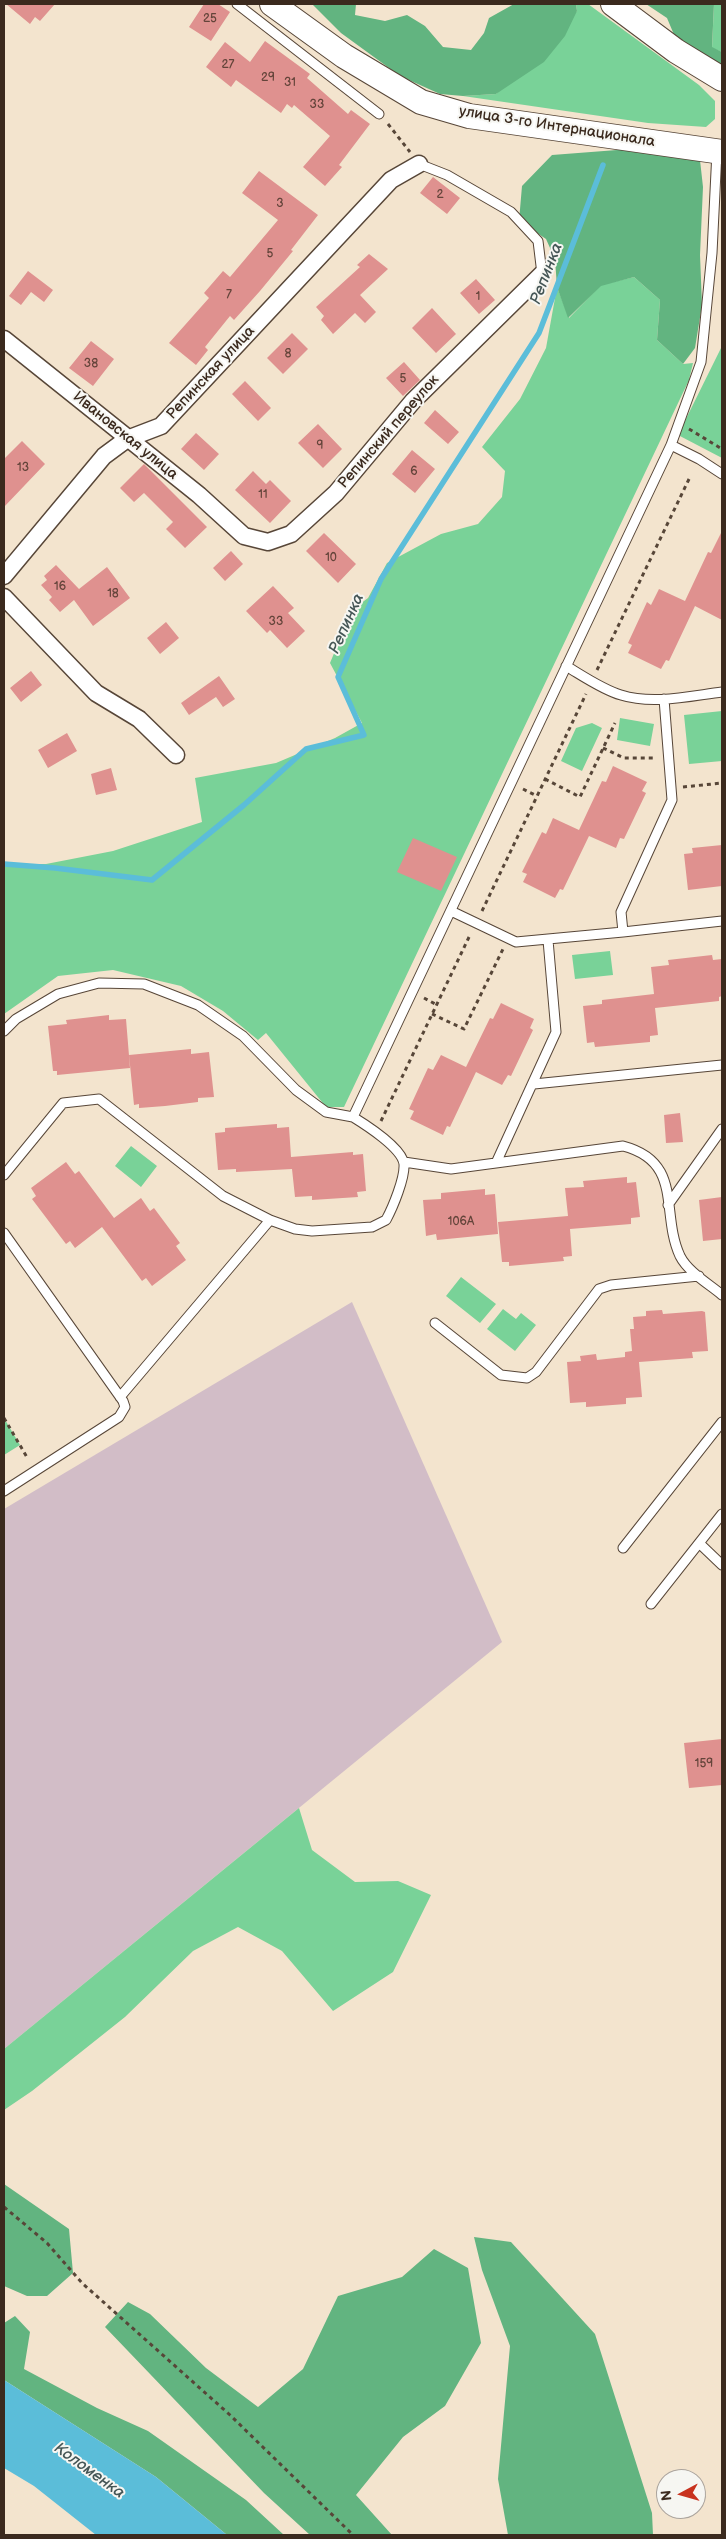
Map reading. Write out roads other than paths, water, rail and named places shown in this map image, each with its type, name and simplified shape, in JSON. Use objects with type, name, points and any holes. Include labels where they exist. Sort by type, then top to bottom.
[{"type":"main road","name":"улица 3-го Интернационала","points":[[272,4],[344,56],[421,102],[469,116],[570,132],[719,151]]},
{"type":"main road","points":[[613,4],[676,51],[722,79]]},
{"type":"street","name":"Репинская улица","points":[[4,576],[104,456],[128,439],[161,426],[391,180],[419,164]]},
{"type":"street","name":"Репинский переулок","points":[[244,536],[268,542],[291,534],[336,493],[413,401],[542,274]]},
{"type":"street","name":"Ивановская улица","points":[[4,339],[199,495],[244,536]]},
{"type":"street","points":[[4,597],[96,693],[139,719],[176,755]]},
{"type":"lane","points":[[237,4],[379,114]]},
{"type":"lane","points":[[353,1117],[671,445],[701,362],[712,253],[719,151]]},
{"type":"lane","points":[[419,164],[447,175],[511,212],[538,241],[542,274]]},
{"type":"lane","points":[[671,445],[699,459],[722,474]]},
{"type":"lane","points":[[566,666],[620,695],[648,699],[722,692]]},
{"type":"lane","points":[[623,932],[621,912],[670,808],[672,788],[664,698]]},
{"type":"lane","points":[[451,911],[508,939],[524,943],[722,921]]},
{"type":"lane","points":[[496,1163],[534,1084],[556,1032],[548,940]]},
{"type":"lane","points":[[4,1031],[16,1019],[58,994],[99,983],[144,984],[198,1005],[244,1036],[296,1090],[326,1112],[353,1117],[376,1132],[399,1154],[404,1162],[404,1172],[390,1212],[386,1220],[379,1225],[312,1231],[295,1229],[270,1220],[223,1196],[99,1098],[69,1101],[58,1106],[4,1176]]},
{"type":"lane","points":[[534,1084],[722,1065]]},
{"type":"lane","points":[[668,1205],[722,1129]]},
{"type":"lane","points":[[404,1162],[451,1168],[623,1146],[641,1151],[656,1165],[666,1182],[673,1236],[681,1258],[722,1295]]},
{"type":"lane","points":[[120,1397],[270,1220]]},
{"type":"lane","points":[[4,1234],[120,1397],[125,1408],[119,1417],[4,1491]]},
{"type":"lane","points":[[435,1323],[501,1375],[527,1378],[536,1372],[599,1289],[611,1285],[699,1276]]},
{"type":"lane","points":[[623,1548],[722,1422]]},
{"type":"lane","points":[[651,1604],[722,1514]]},
{"type":"lane","points":[[699,1543],[722,1564]]},
{"type":"water","name":"Коломенка","points":[[4,2380],[156,2477],[227,2535],[96,2535],[34,2486],[4,2468]]},
{"type":"waterway","name":"Репинка","points":[[4,864],[55,868],[152,880],[244,805],[306,749],[364,735],[338,677],[381,579],[539,333],[603,165]]}]
